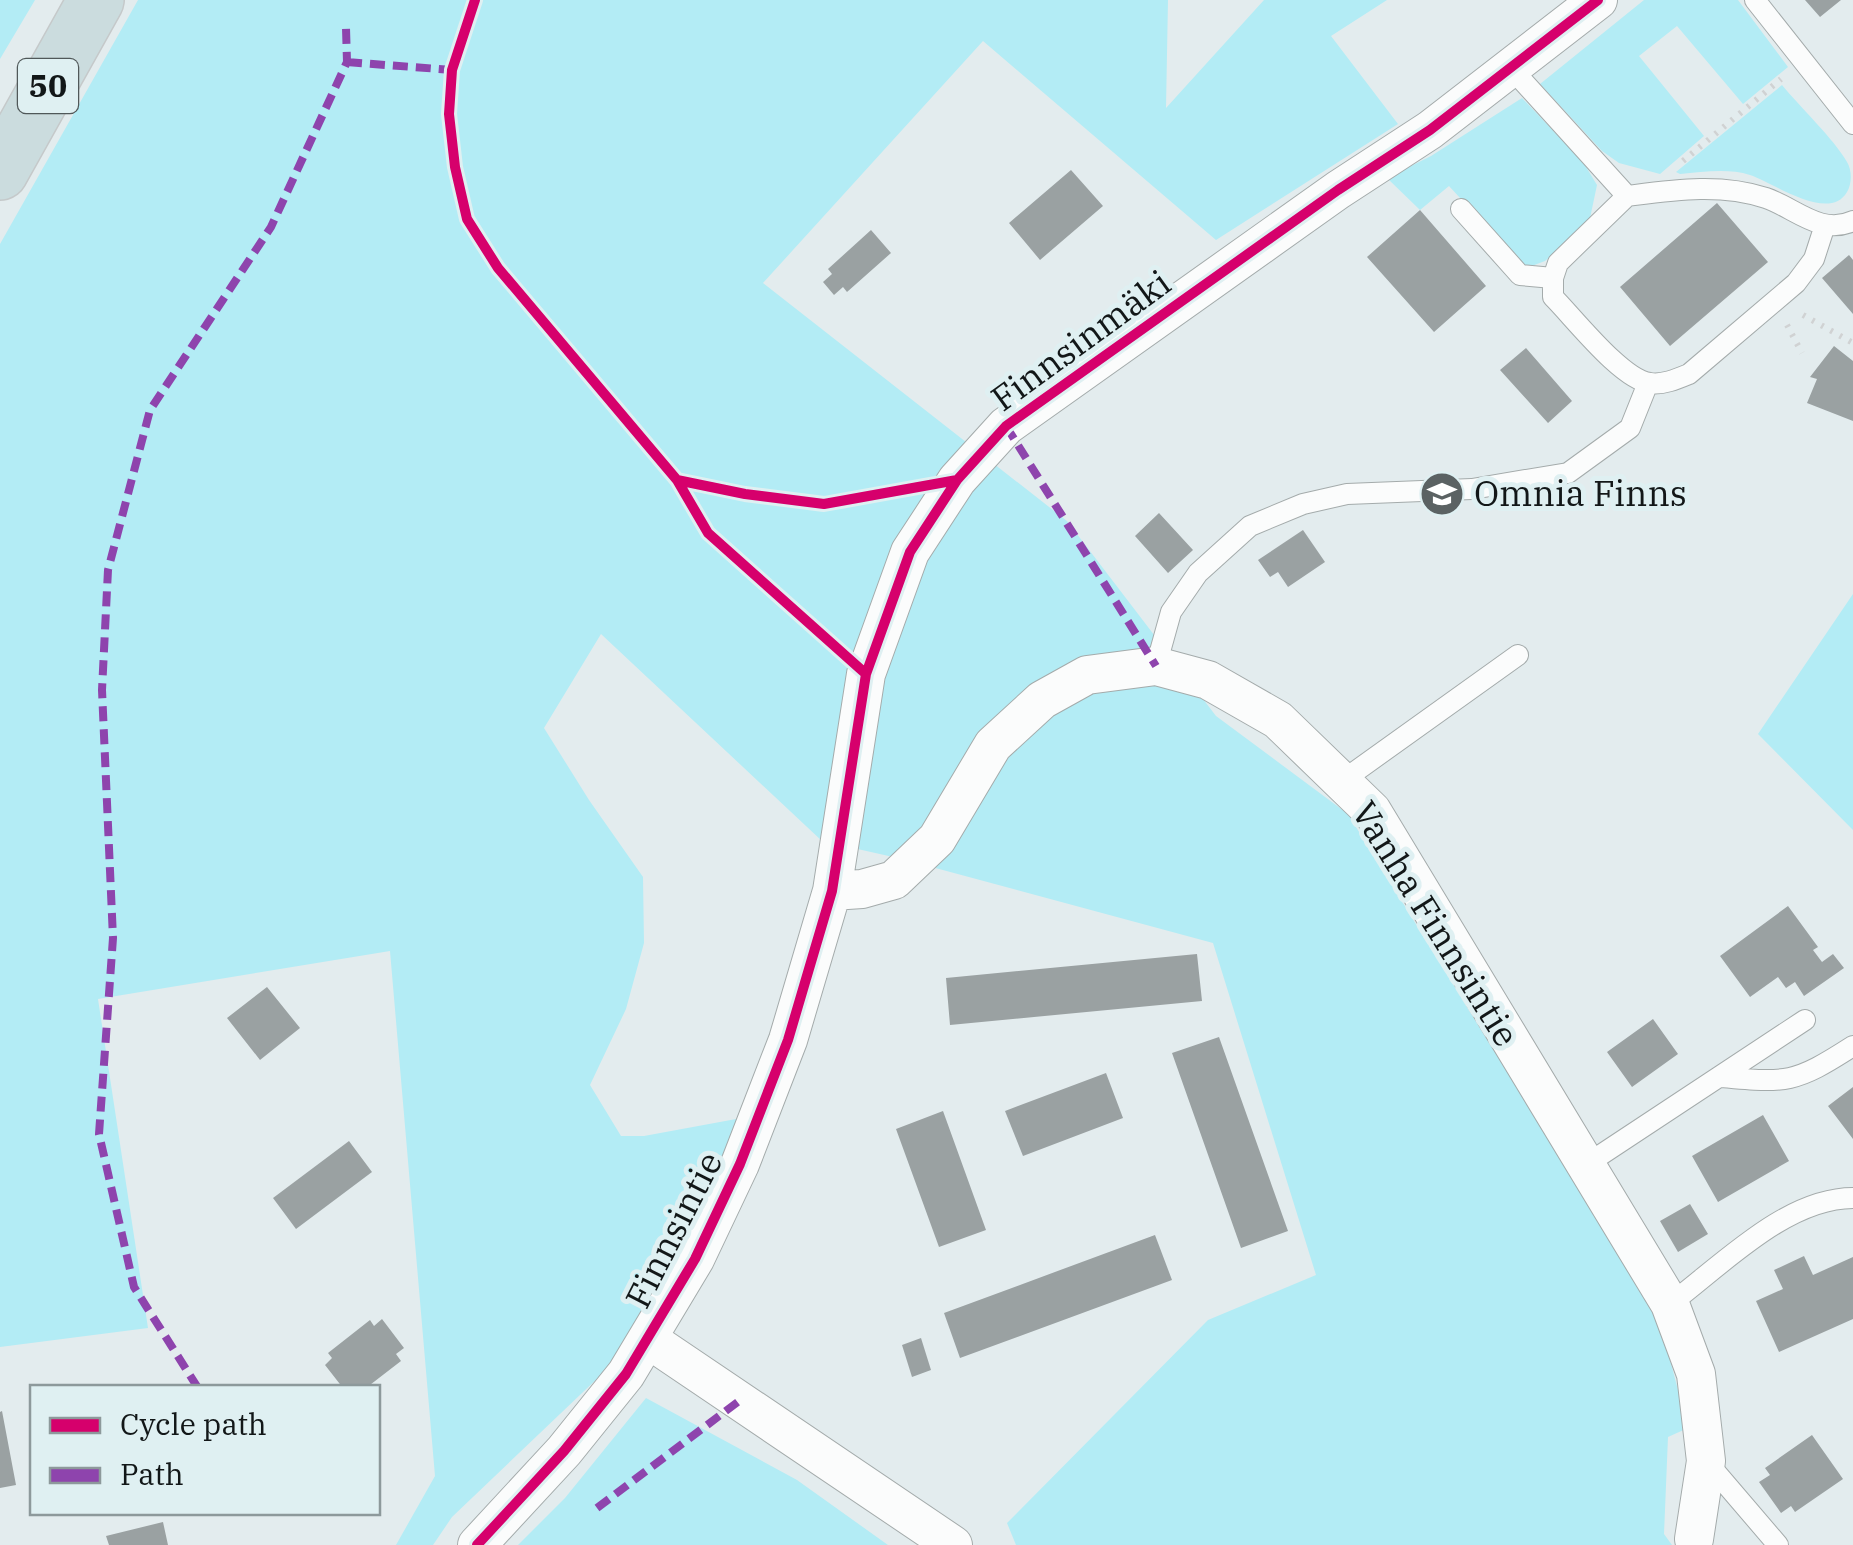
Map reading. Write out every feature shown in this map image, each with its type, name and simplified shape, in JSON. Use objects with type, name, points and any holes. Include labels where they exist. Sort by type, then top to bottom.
[{"type":"highway","name":"50","points":[[0,172],[96,0]]},
{"type":"street","name":"Finnsinmäki","points":[[832,891],[866,674],[910,552],[958,480],[1006,426],[1338,190],[1430,130],[1598,0]]},
{"type":"street","name":"Vanha Finnsintie","points":[[832,891],[862,889],[894,880],[938,838],[992,745],[1042,700],[1087,675],[1156,666],[1208,680],[1278,720],[1372,811],[1670,1304],[1696,1374],[1706,1461],[1694,1539]]},
{"type":"street","name":"Finnsintie","points":[[476,1545],[564,1451],[626,1374],[694,1259],[740,1164],[788,1040],[832,891]]},
{"type":"street","points":[[648,1340],[953,1545]]},
{"type":"lane","points":[[1755,0],[1853,124]]},
{"type":"lane","points":[[1510,67],[1635,195]]},
{"type":"lane","points":[[1825,225],[1814,259],[1796,283],[1690,374],[1648,383],[1628,374],[1553,296],[1558,263],[1635,195],[1725,188],[1768,199],[1825,225],[1853,221]]},
{"type":"lane","points":[[1461,209],[1520,276],[1553,278]]},
{"type":"lane","points":[[1156,666],[1171,612],[1198,573],[1250,526],[1303,504],[1347,494],[1472,489],[1568,473],[1630,428],[1648,383]]},
{"type":"lane","points":[[1342,781],[1518,655]]},
{"type":"lane","points":[[1584,1166],[1805,1020]]},
{"type":"lane","points":[[1718,1078],[1778,1082],[1810,1074],[1853,1046]]},
{"type":"lane","points":[[1670,1304],[1755,1236],[1820,1202],[1853,1198]]},
{"type":"lane","points":[[1706,1461],[1778,1545]]},
{"type":"path","points":[[1635,195],[1802,62]]},
{"type":"path","points":[[1774,302],[1853,343]]},
{"type":"shaded area","points":[[0,0],[35,0],[0,59]]},
{"type":"shaded area","points":[[138,0],[1168,0],[1166,108],[1264,0],[1387,0],[1331,36],[1398,124],[1216,240],[983,41],[763,283],[1067,521],[1216,716],[1348,814],[1659,1318],[1688,1428],[1668,1437],[1664,1534],[1672,1545],[1016,1545],[1007,1523],[1208,1320],[1316,1275],[1213,943],[822,841],[601,634],[544,728],[643,877],[644,943],[626,1009],[590,1085],[621,1136],[644,1136],[747,1117],[623,1354],[452,1517],[433,1545],[396,1545],[435,1476],[390,951],[98,999],[148,1328],[0,1347],[0,244]]},
{"type":"shaded area","points":[[1644,0],[1738,0],[1788,67],[1743,104],[1677,26],[1639,56],[1704,136],[1660,174],[1619,163],[1602,151],[1540,84]]},
{"type":"shaded area","points":[[1782,85],[1849,165],[1850,185],[1839,200],[1828,204],[1815,202],[1742,173],[1676,172]]},
{"type":"shaded area","points":[[1522,98],[1583,162],[1597,185],[1589,223],[1545,261],[1529,267],[1518,261],[1449,186],[1420,210],[1387,178],[1431,156]]},
{"type":"shaded area","points":[[1853,594],[1853,830],[1758,734]]},
{"type":"shaded area","points":[[646,1398],[797,1480],[888,1545],[518,1545],[565,1498]]},
{"type":"building","points":[[1805,0],[1841,0],[1820,17]]},
{"type":"building","points":[[1071,170],[1103,206],[1040,260],[1009,223]]},
{"type":"building","points":[[1717,203],[1768,262],[1670,346],[1620,287]]},
{"type":"building","points":[[1420,210],[1486,286],[1434,332],[1367,257]]},
{"type":"building","points":[[871,230],[891,253],[847,292],[843,287],[834,295],[823,282],[832,274],[828,269]]},
{"type":"building","points":[[1849,255],[1853,260],[1853,314],[1822,278]]},
{"type":"building","points":[[1834,346],[1853,361],[1853,421],[1807,403],[1817,379],[1810,377]]},
{"type":"building","points":[[1526,348],[1572,401],[1548,423],[1500,370]]},
{"type":"building","points":[[1159,513],[1193,550],[1168,573],[1135,536]]},
{"type":"building","points":[[1303,530],[1325,562],[1288,587],[1278,572],[1270,577],[1258,560]]},
{"type":"building","points":[[1788,906],[1818,947],[1813,950],[1822,962],[1833,954],[1844,968],[1804,996],[1795,982],[1786,988],[1778,977],[1750,997],[1720,956]]},
{"type":"building","points":[[1197,954],[1202,1001],[950,1025],[946,978]]},
{"type":"building","points":[[267,987],[300,1028],[260,1060],[227,1018]]},
{"type":"building","points":[[1653,1019],[1678,1054],[1632,1087],[1607,1052]]},
{"type":"building","points":[[1219,1037],[1288,1231],[1241,1248],[1172,1053]]},
{"type":"building","points":[[1106,1073],[1123,1118],[1023,1156],[1005,1111]]},
{"type":"building","points":[[1853,1087],[1853,1139],[1828,1106]]},
{"type":"building","points":[[943,1111],[986,1230],[939,1247],[896,1129]]},
{"type":"building","points":[[1763,1115],[1789,1161],[1718,1202],[1692,1156]]},
{"type":"building","points":[[349,1141],[372,1172],[296,1229],[273,1198]]},
{"type":"building","points":[[1690,1204],[1708,1234],[1678,1252],[1660,1221]]},
{"type":"building","points":[[1155,1235],[1172,1280],[960,1358],[944,1313]]},
{"type":"building","points":[[1804,1256],[1813,1275],[1853,1257],[1853,1319],[1779,1352],[1756,1301],[1783,1289],[1774,1270]]},
{"type":"building","points":[[382,1319],[404,1348],[396,1354],[401,1361],[370,1385],[341,1385],[325,1365],[332,1358],[328,1353],[370,1320],[374,1326]]},
{"type":"building","points":[[921,1338],[931,1370],[912,1377],[902,1345]]},
{"type":"building","points":[[0,1412],[16,1485],[0,1488]]},
{"type":"building","points":[[1812,1435],[1843,1479],[1795,1512],[1791,1506],[1781,1513],[1759,1482],[1770,1475],[1765,1468]]},
{"type":"building","points":[[163,1522],[168,1545],[109,1545],[106,1536]]},
{"type":"marked path","points":[[196,1385],[134,1287],[99,1134],[113,938],[102,690],[108,570],[150,410],[271,227],[347,62],[346,28]]},
{"type":"marked path","points":[[347,62],[452,70]]},
{"type":"marked path","points":[[1006,426],[1156,666]]},
{"type":"marked path","points":[[597,1508],[739,1401]]},
{"type":"cycle path","points":[[475,0],[452,70],[449,114],[455,167],[467,219],[498,268],[677,480],[824,504],[957,480]]},
{"type":"cycle path","points":[[477,1545],[564,1451],[626,1374],[695,1259],[740,1164],[788,1040],[832,891],[866,674],[910,552],[957,480],[1006,426],[1338,190],[1430,130],[1598,0]]},
{"type":"cycle path","points":[[677,480],[708,533],[866,674]]},
{"type":"place","name":"Omnia Finns","points":[[1442,494]]}]
